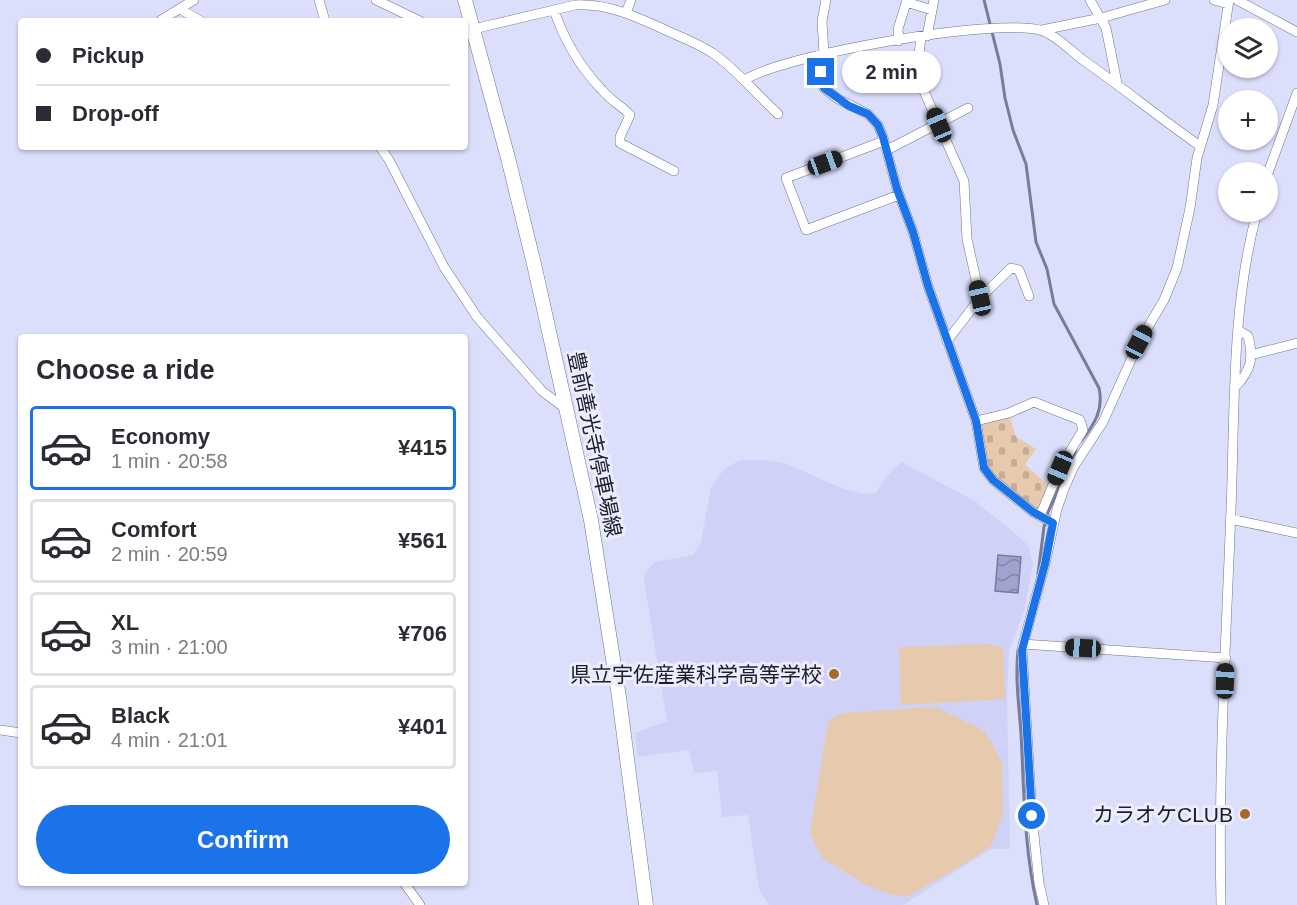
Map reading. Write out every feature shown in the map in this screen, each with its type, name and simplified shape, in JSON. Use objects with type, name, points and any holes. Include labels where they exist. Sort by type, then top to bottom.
[{"type":"main road","name":"豊前善光寺停車場線","points":[[465,0],[467,18]]},
{"type":"main road","name":"豊前善光寺停車場線","points":[[469,32],[524,222],[567,409],[601,574],[646,905]]},
{"type":"street","points":[[164,18],[194,0]]},
{"type":"street","points":[[319,0],[324,18]]},
{"type":"street","points":[[376,0],[414,18]]},
{"type":"street","points":[[626,13],[631,0]]},
{"type":"street","points":[[826,0],[822,21],[824,54],[820,78],[824,88],[849,106],[868,114],[878,125],[928,286],[976,421],[984,468],[988,474],[1040,516],[1053,523]]},
{"type":"street","points":[[1090,0],[1108,35],[1117,83]]},
{"type":"street","points":[[745,80],[765,70],[824,54],[949,32],[1005,28],[1042,30],[1101,18],[1164,0]]},
{"type":"street","points":[[1214,0],[1231,1],[1297,32]]},
{"type":"street","points":[[899,41],[898,29],[906,1],[933,5],[917,71],[964,181],[967,239],[980,298]]},
{"type":"street","points":[[1044,905],[1039,883],[1032,816],[1022,662],[1023,644],[1045,564],[1053,523],[1069,476],[1103,422],[1139,342],[1171,285],[1183,245],[1200,146],[1216,87],[1231,1]]},
{"type":"street","points":[[469,32],[575,4],[589,4],[626,13],[713,53],[745,80],[778,114]]},
{"type":"street","points":[[180,9],[196,18]]},
{"type":"street","points":[[554,10],[573,53],[604,93],[630,116],[620,137],[620,143],[674,171]]},
{"type":"street","points":[[1042,30],[1200,146]]},
{"type":"street","points":[[1273,162],[1293,112],[1297,93]]},
{"type":"street","points":[[899,195],[806,230],[786,178],[939,125],[968,108]]},
{"type":"street","points":[[382,150],[444,267],[477,317],[542,391],[567,409]]},
{"type":"street","points":[[1221,905],[1221,826],[1235,387],[1238,330],[1246,258],[1255,222]]},
{"type":"street","points":[[947,340],[980,298],[1011,268],[1018,270],[1029,296]]},
{"type":"street","points":[[1235,387],[1247,373],[1251,355],[1248,336],[1238,330]]},
{"type":"street","points":[[1251,355],[1297,343]]},
{"type":"street","points":[[976,421],[1009,413],[1034,402],[1080,420],[1083,430],[1060,468],[1040,516]]},
{"type":"street","points":[[1230,519],[1297,533]]},
{"type":"street","points":[[1023,644],[1226,658]]},
{"type":"street","points":[[0,730],[18,733]]},
{"type":"street","points":[[406,886],[420,905]]},
{"type":"shaded area","name":"県立宇佐産業科学高等学校","points":[[740,460],[767,460],[787,464],[841,488],[865,494],[876,493],[886,477],[901,462],[975,501],[1029,547],[1033,565],[1024,611],[1009,651],[1007,696],[1010,849],[991,849],[903,905],[769,905],[760,892],[748,815],[722,817],[717,771],[694,773],[689,750],[638,757],[635,733],[667,721],[644,581],[645,573],[655,562],[693,555],[701,542],[711,487],[724,469]]},
{"type":"green space","points":[[1010,417],[1016,437],[1036,449],[1025,465],[1048,485],[1038,508],[1033,510],[996,477],[987,458],[981,424]]},
{"type":"green space","points":[[990,644],[1003,648],[1005,699],[901,705],[899,647]]},
{"type":"green space","points":[[936,707],[984,731],[1002,763],[1003,813],[991,846],[908,896],[893,895],[868,886],[822,858],[810,833],[828,722],[846,713]]},
{"type":"water","points":[[998,555],[1021,557],[1018,593],[995,591]]},
{"type":"waterway","points":[[984,0],[1013,130],[1026,164],[1036,242],[1047,269],[1054,304],[1099,388],[1100,403],[1097,417],[1081,441]]},
{"type":"waterway","points":[[1038,574],[1048,512],[1076,450]]},
{"type":"waterway","points":[[1018,650],[1017,682],[1025,820],[1029,863],[1037,905]]},
{"type":"place","name":"県立宇佐産業科学高等学校","points":[[834,674]]},
{"type":"place","name":"カラオケCLUB","points":[[1245,814]]},
{"type":"route","points":[[821,72],[820,78],[824,88],[849,106],[868,114],[878,125],[883,137],[928,286],[976,421],[984,468],[993,480],[1033,512],[1053,523],[1045,564],[1022,650],[1032,816]]}]
